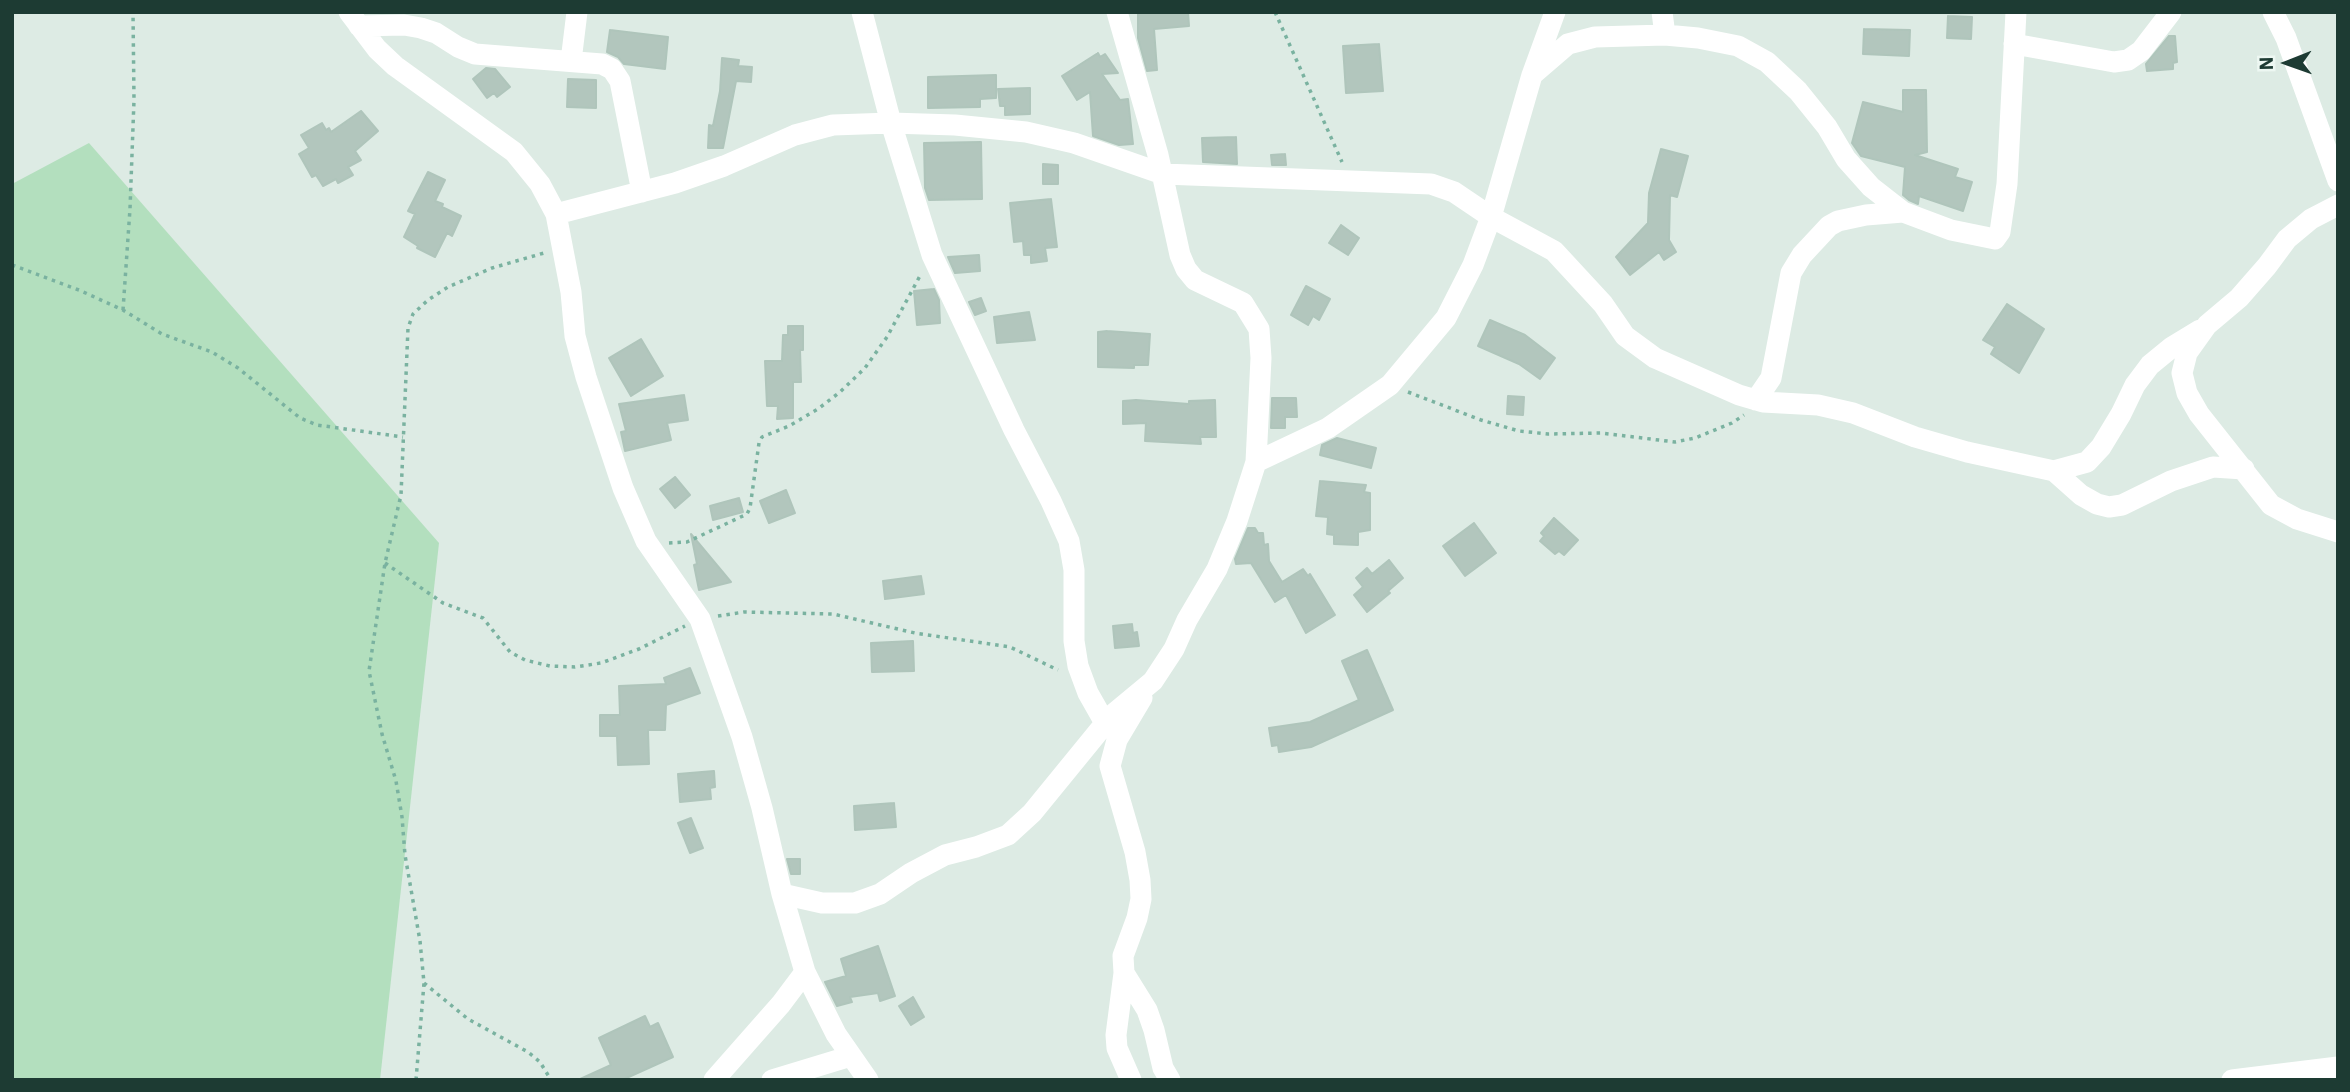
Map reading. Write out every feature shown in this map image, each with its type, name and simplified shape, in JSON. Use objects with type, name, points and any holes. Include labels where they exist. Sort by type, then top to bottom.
[{"type":"street","points":[[571,61],[577,12]]},
{"type":"street","points":[[862,12],[891,123],[932,255],[1069,541],[1074,570],[1074,641],[1078,666],[1088,693],[1105,723]]},
{"type":"street","points":[[1117,12],[1163,174],[1180,255],[1186,270],[1195,280],[1243,303],[1259,330],[1261,358],[1256,462],[1237,521],[1217,569],[1187,620],[1174,649],[1116,740],[1111,766],[1140,880],[1141,899],[1123,956],[1124,973],[1118,1008],[1116,1048],[1130,1080]]},
{"type":"street","points":[[1256,462],[1328,428],[1390,385],[1446,318],[1473,265],[1491,217],[1532,75],[1555,12]]},
{"type":"street","points":[[1662,12],[1665,35]]},
{"type":"street","points":[[1532,75],[1568,44],[1595,37],[1665,35],[1738,46],[1767,62],[1798,91],[1827,127],[1846,159],[1871,187],[1903,212],[1990,240],[1997,237],[2007,184],[2016,12]]},
{"type":"street","points":[[2014,44],[2114,62],[2128,60],[2141,51],[2171,12]]},
{"type":"street","points":[[2273,12],[2287,37],[2338,181]]},
{"type":"street","points":[[354,19],[421,28],[475,54],[602,64],[612,69],[620,81],[642,192]]},
{"type":"street","points":[[354,19],[395,66],[514,152],[540,184],[556,214],[571,292],[575,336],[623,488],[646,541],[700,619],[742,737],[805,972],[836,1034],[868,1080]]},
{"type":"street","points":[[556,214],[642,192],[724,166],[795,135],[820,128],[891,123],[955,125],[1026,132],[1074,143],[1163,174],[1431,184],[1454,192],[1491,217],[1554,251],[1603,304],[1625,336],[1655,358],[1682,371],[1760,401],[1818,405],[1853,413],[1941,445],[2054,471],[2087,462],[2101,447],[2121,414],[2134,385],[2150,365],[2207,325],[2239,298],[2287,239],[2311,219],[2338,205]]},
{"type":"street","points":[[1760,401],[1771,378],[1791,273],[1802,254],[1829,226],[1838,221],[1866,215],[1903,212]]},
{"type":"street","points":[[2207,325],[2187,353],[2182,373],[2187,393],[2199,414],[2271,505],[2282,513],[2338,532]]},
{"type":"street","points":[[2054,471],[2081,495],[2109,507],[2122,505],[2171,481],[2213,467],[2244,469]]},
{"type":"street","points":[[782,894],[822,903],[855,903],[880,894],[945,855],[1008,835],[1032,813],[1105,723],[1153,681]]},
{"type":"street","points":[[714,1080],[781,1004],[805,972]]},
{"type":"street","points":[[1124,973],[1147,1010],[1163,1068],[1170,1080]]},
{"type":"street","points":[[772,1080],[851,1056]]},
{"type":"street","points":[[2232,1080],[2338,1067]]},
{"type":"path","points":[[123,310],[134,100],[132,12]]},
{"type":"path","points":[[1275,12],[1351,180]]},
{"type":"path","points":[[416,1080],[424,983],[420,941],[405,855],[402,817],[369,671],[385,563],[401,495],[408,328],[413,314],[428,300],[459,282],[492,268],[562,248]]},
{"type":"path","points":[[646,541],[671,544],[687,542],[747,514],[762,437],[818,410],[865,368],[887,337],[932,255]]},
{"type":"path","points":[[12,264],[123,310],[162,334],[212,352],[238,368],[300,418],[317,425],[403,438]]},
{"type":"path","points":[[1390,385],[1481,420],[1519,431],[1566,434],[1601,432],[1675,442],[1695,438],[1732,423],[1760,401]]},
{"type":"path","points":[[385,563],[443,603],[483,618],[510,652],[525,660],[550,666],[575,667],[601,663],[639,649],[700,619],[744,612],[833,614],[915,633],[1010,647],[1060,671]]},
{"type":"path","points":[[424,983],[468,1019],[528,1052],[540,1062],[551,1080]]},
{"type":"green space","points":[[89,143],[439,543],[380,1080],[12,1080],[12,184]]},
{"type":"building","points":[[1138,12],[1188,12],[1189,26],[1154,29],[1157,70],[1147,71],[1138,38]]},
{"type":"building","points":[[1948,16],[1972,17],[1971,39],[1947,38]]},
{"type":"building","points":[[1864,29],[1910,30],[1909,56],[1863,54]]},
{"type":"building","points":[[610,30],[668,37],[665,69],[624,64],[618,57],[607,52]]},
{"type":"building","points":[[2169,36],[2175,36],[2177,62],[2173,63],[2173,69],[2147,71],[2146,64]]},
{"type":"building","points":[[1379,44],[1383,91],[1346,93],[1343,46]]},
{"type":"building","points":[[1098,53],[1100,57],[1105,54],[1118,73],[1102,74],[1120,100],[1128,99],[1133,144],[1119,145],[1093,136],[1090,92],[1077,100],[1062,76]]},
{"type":"building","points":[[722,58],[739,60],[738,66],[752,67],[751,82],[736,81],[723,148],[708,148],[709,125],[713,126],[720,91]]},
{"type":"building","points":[[486,68],[495,69],[510,87],[497,97],[494,93],[487,98],[473,79]]},
{"type":"building","points":[[996,75],[996,98],[980,99],[980,107],[928,108],[928,77]]},
{"type":"building","points":[[568,79],[596,80],[596,108],[567,107]]},
{"type":"building","points":[[1030,88],[1030,114],[1005,115],[1005,106],[1000,106],[998,89]]},
{"type":"building","points":[[1903,90],[1926,90],[1927,152],[1915,155],[1958,169],[1955,177],[1972,182],[1963,211],[1919,196],[1918,204],[1909,200],[1903,195],[1905,167],[1861,156],[1852,143],[1863,102],[1903,112]]},
{"type":"building","points":[[361,111],[378,131],[355,151],[361,160],[348,167],[353,175],[338,183],[336,179],[323,186],[316,175],[312,177],[299,154],[309,148],[301,135],[322,123],[326,130],[329,128],[331,132]]},
{"type":"building","points":[[1236,137],[1237,164],[1203,162],[1202,138]]},
{"type":"building","points":[[981,142],[982,199],[929,200],[925,188],[924,143]]},
{"type":"building","points":[[1661,149],[1688,156],[1677,197],[1670,195],[1669,240],[1676,252],[1664,260],[1659,252],[1630,275],[1616,257],[1648,223],[1649,193]]},
{"type":"building","points":[[1285,154],[1286,165],[1272,165],[1271,155]]},
{"type":"building","points":[[1043,164],[1058,165],[1058,184],[1043,184]]},
{"type":"building","points":[[428,172],[445,180],[435,201],[461,216],[452,236],[447,233],[435,257],[417,248],[418,246],[404,237],[415,214],[408,211]]},
{"type":"building","points":[[1051,199],[1057,247],[1045,248],[1047,261],[1031,263],[1031,255],[1024,255],[1023,241],[1014,242],[1010,203]]},
{"type":"building","points":[[1341,225],[1359,238],[1348,255],[1329,243]]},
{"type":"building","points":[[979,255],[980,271],[955,273],[948,257]]},
{"type":"building","points":[[1306,286],[1330,299],[1319,320],[1313,316],[1308,325],[1291,315]]},
{"type":"building","points":[[934,289],[939,300],[940,323],[917,325],[914,291]]},
{"type":"building","points":[[981,298],[986,311],[975,315],[969,302]]},
{"type":"building","points":[[2007,304],[2044,329],[2019,373],[1991,354],[1995,347],[1983,340]]},
{"type":"building","points":[[1029,312],[1035,340],[997,343],[994,317]]},
{"type":"building","points":[[1490,320],[1525,335],[1555,358],[1540,379],[1519,364],[1478,346]]},
{"type":"building","points":[[788,326],[803,326],[803,350],[800,350],[801,382],[793,382],[793,418],[777,419],[778,406],[767,406],[765,361],[782,361],[783,335],[788,335]]},
{"type":"building","points":[[1098,332],[1150,334],[1148,365],[1134,365],[1134,368],[1098,367]]},
{"type":"building","points":[[641,339],[663,376],[631,396],[609,358]]},
{"type":"building","points":[[684,395],[688,420],[667,423],[671,440],[625,451],[621,432],[626,431],[619,404]]},
{"type":"building","points":[[1508,396],[1524,397],[1523,415],[1507,414]]},
{"type":"building","points":[[1272,398],[1296,398],[1297,417],[1285,417],[1285,428],[1271,428]]},
{"type":"building","points":[[1215,400],[1216,437],[1200,437],[1201,444],[1145,441],[1146,423],[1123,424],[1123,401],[1189,404],[1189,401]]},
{"type":"building","points":[[1337,438],[1376,448],[1371,468],[1320,455],[1322,445]]},
{"type":"building","points":[[675,477],[690,495],[675,508],[660,489]]},
{"type":"building","points":[[1320,481],[1366,485],[1364,492],[1370,493],[1370,530],[1358,532],[1358,545],[1334,544],[1334,535],[1327,534],[1328,517],[1316,516]]},
{"type":"building","points":[[786,490],[795,513],[769,523],[760,501]]},
{"type":"building","points":[[739,498],[743,512],[713,520],[710,506]]},
{"type":"building","points":[[1554,518],[1578,540],[1564,555],[1559,551],[1555,554],[1540,541],[1544,536],[1541,533]]},
{"type":"building","points":[[1474,523],[1496,553],[1465,576],[1443,546]]},
{"type":"building","points":[[1248,528],[1255,528],[1258,533],[1263,533],[1264,545],[1268,544],[1269,561],[1282,582],[1303,569],[1308,576],[1310,574],[1335,615],[1306,633],[1286,595],[1275,602],[1251,563],[1236,564],[1235,559]]},
{"type":"building","points":[[691,534],[731,582],[699,590]]},
{"type":"building","points":[[1389,560],[1403,578],[1367,612],[1354,595],[1363,587],[1356,578],[1367,568],[1372,574]]},
{"type":"building","points":[[921,576],[924,594],[885,599],[883,581]]},
{"type":"building","points":[[1132,624],[1133,633],[1137,632],[1139,646],[1115,648],[1113,626]]},
{"type":"building","points":[[913,641],[914,671],[872,672],[871,643]]},
{"type":"building","points":[[1367,650],[1393,710],[1311,747],[1279,752],[1278,745],[1272,746],[1269,728],[1310,722],[1359,700],[1342,661]]},
{"type":"building","points":[[690,668],[700,693],[666,705],[665,730],[648,730],[649,764],[618,765],[617,736],[600,736],[600,715],[620,715],[619,686],[666,684],[664,678]]},
{"type":"building","points":[[714,771],[715,787],[710,788],[711,799],[680,802],[678,774]]},
{"type":"building","points":[[894,803],[896,827],[855,830],[854,806]]},
{"type":"building","points":[[691,818],[703,848],[690,853],[678,823]]},
{"type":"building","points":[[787,859],[800,859],[800,874],[791,874]]},
{"type":"building","points":[[878,946],[895,996],[880,1001],[878,993],[850,997],[852,1002],[837,1006],[825,982],[846,976],[841,959]]},
{"type":"building","points":[[913,997],[924,1017],[911,1025],[899,1006]]},
{"type":"building","points":[[645,1016],[650,1027],[658,1023],[673,1057],[622,1080],[578,1080],[611,1065],[599,1038]]}]
